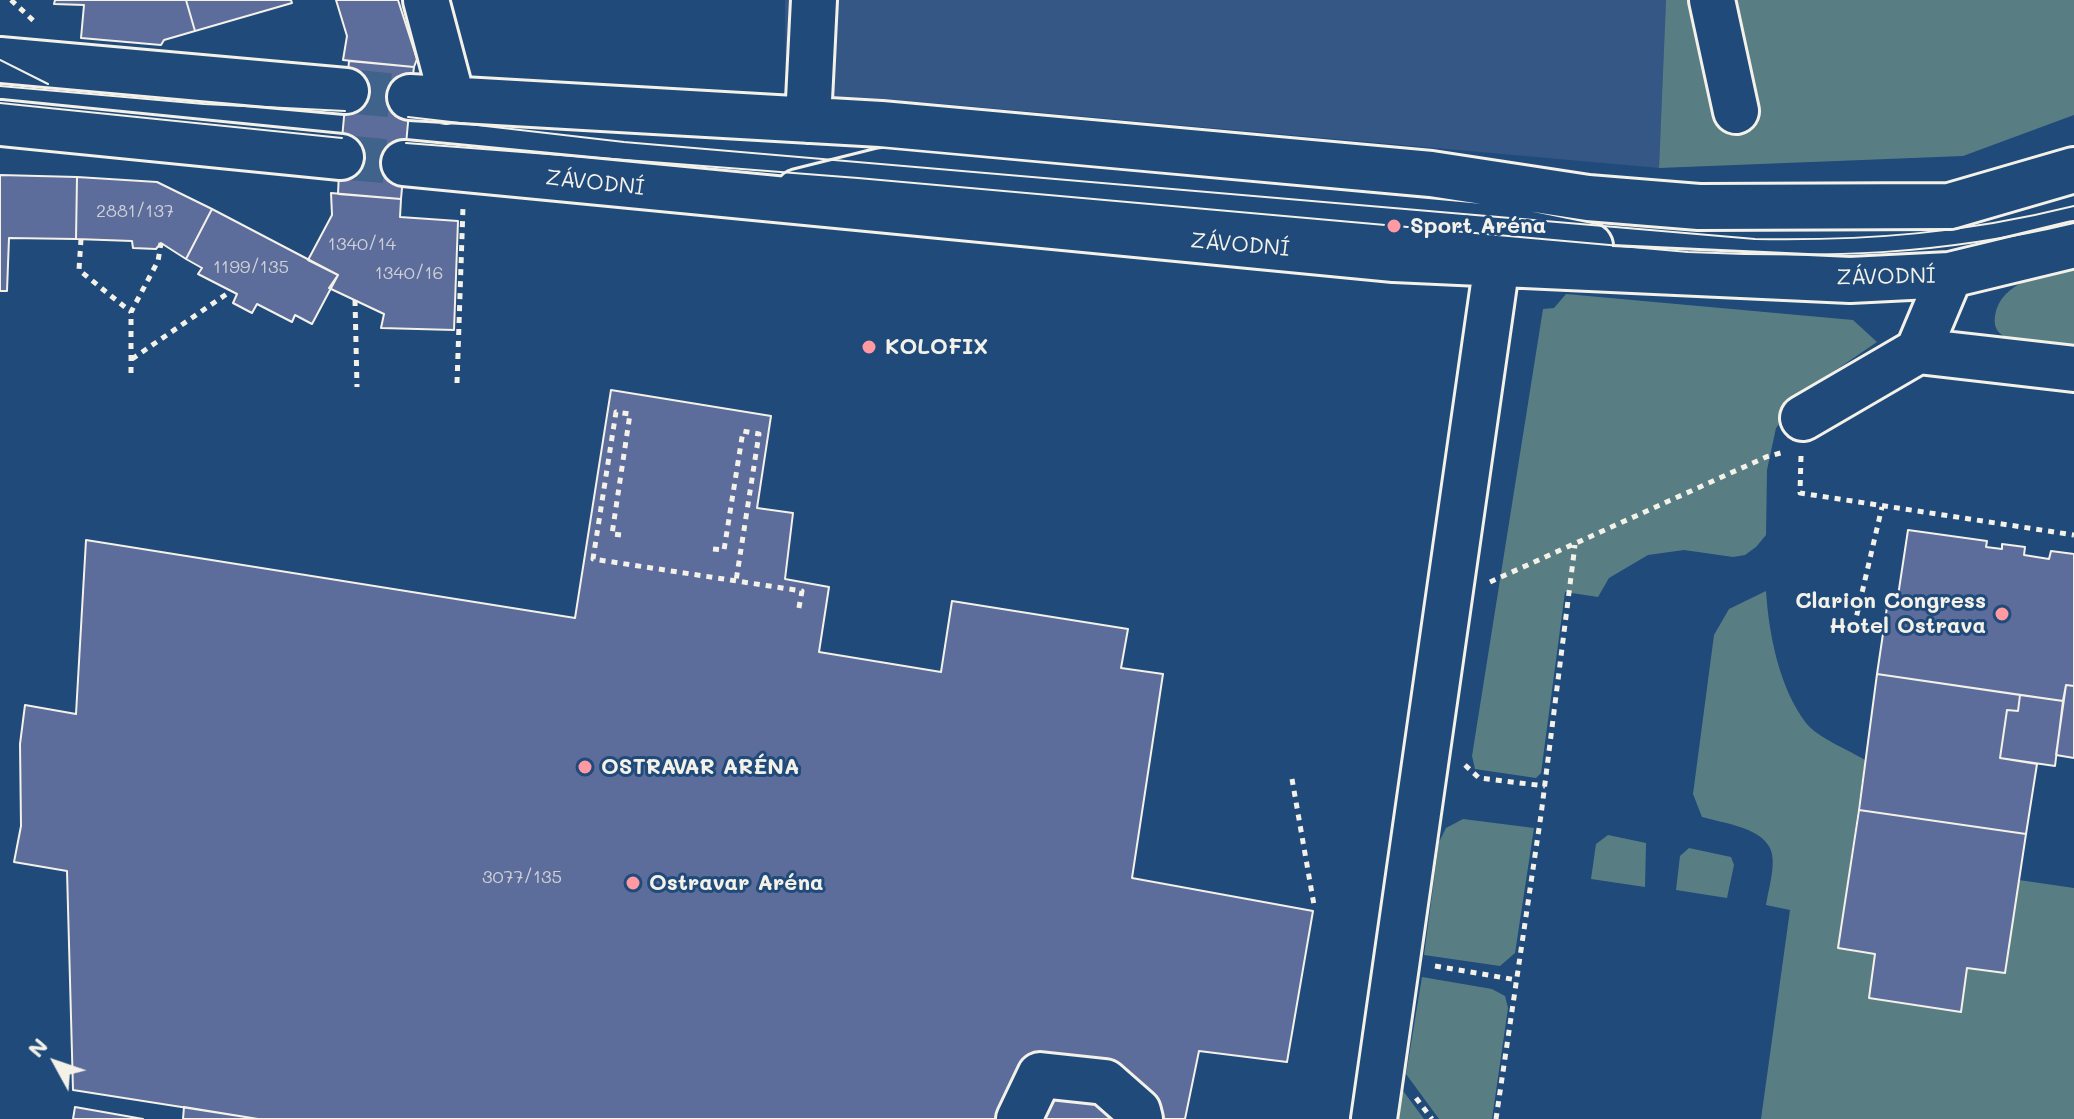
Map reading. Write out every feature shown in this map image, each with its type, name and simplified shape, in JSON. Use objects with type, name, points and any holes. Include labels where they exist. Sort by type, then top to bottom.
[{"type":"street","points":[[426,0],[448,83],[429,98],[790,120],[1446,175],[1588,198],[1737,207],[1950,206],[2074,170]]},
{"type":"street","points":[[790,120],[814,0]]},
{"type":"street","points":[[1712,0],[1736,111]]},
{"type":"street","points":[[0,28],[32,51],[81,66]]},
{"type":"street","points":[[0,60],[346,91]]},
{"type":"street","points":[[790,120],[882,171]]},
{"type":"street","points":[[0,123],[341,157]]},
{"type":"street","name":"ZÁVODNÍ","points":[[404,163],[1394,259],[1500,246],[1722,273],[1850,280],[1950,275],[2074,245]]},
{"type":"street","points":[[764,200],[882,171],[1500,246],[1737,207]]},
{"type":"street","points":[[1374,1119],[1468,599],[1500,246]]},
{"type":"street","points":[[1918,351],[1950,275]]},
{"type":"street","points":[[1803,418],[1918,351],[2074,369]]},
{"type":"street","points":[[1019,1119],[1040,1075],[1105,1082],[1138,1111],[1140,1119]]},
{"type":"path","points":[[457,383],[463,194]]},
{"type":"path","points":[[81,239],[79,270],[131,312]]},
{"type":"path","points":[[131,373],[131,312],[158,261],[161,243]]},
{"type":"path","points":[[131,360],[231,291]]},
{"type":"path","points":[[355,300],[357,387]]},
{"type":"path","points":[[621,535],[612,534],[630,414],[616,412],[593,559],[802,591],[798,613]]},
{"type":"path","points":[[713,549],[724,550],[743,431],[759,434],[736,581]]},
{"type":"path","points":[[1468,599],[1489,583],[1766,457],[1802,447],[1800,493],[2074,535]]},
{"type":"path","points":[[1854,627],[1882,507]]},
{"type":"path","points":[[1496,1119],[1545,786],[1575,545]]},
{"type":"path","points":[[1468,599],[1489,583]]},
{"type":"path","points":[[1463,760],[1466,768],[1479,778],[1545,786]]},
{"type":"path","points":[[1292,779],[1314,905]]},
{"type":"shaded area","points":[[785,0],[1666,0],[1659,168],[944,104],[786,95]]},
{"type":"green space","points":[[1666,0],[2074,0],[2074,115],[1963,156],[1659,168]]},
{"type":"green space","points":[[2074,264],[2074,351],[2010,340],[2000,333],[1996,328],[1995,316],[2006,295],[2026,281]]},
{"type":"green space","points":[[1566,294],[1853,320],[1877,342],[1805,391],[1776,428],[1767,470],[1766,535],[1756,547],[1745,555],[1733,557],[1684,550],[1648,555],[1609,578],[1598,597],[1565,592],[1541,773],[1536,778],[1475,769],[1472,756],[1543,309],[1554,308]]},
{"type":"green space","points":[[1766,591],[1777,660],[1797,709],[1818,734],[1865,760],[1838,948],[1875,954],[1870,998],[1960,1012],[1967,968],[2005,973],[2019,880],[2074,888],[2074,1119],[1761,1119],[1790,910],[1766,905],[1773,866],[1768,845],[1753,832],[1702,817],[1693,794],[1714,635],[1729,609]]},
{"type":"green space","points":[[1463,819],[1534,828],[1515,953],[1500,966],[1424,955],[1439,842],[1446,828]]},
{"type":"green space","points":[[1608,835],[1646,843],[1645,887],[1591,879],[1596,844]]},
{"type":"green space","points":[[1689,848],[1731,857],[1734,865],[1727,898],[1676,890],[1680,856]]},
{"type":"green space","points":[[1422,977],[1492,989],[1505,996],[1508,1008],[1492,1119],[1439,1119],[1406,1074]]},
{"type":"green space","points":[[1401,1088],[1424,1119],[1396,1119]]},
{"type":"building","points":[[55,0],[186,0],[195,31],[164,40],[161,45],[81,38],[84,5],[54,4]]},
{"type":"building","points":[[186,0],[291,0],[292,3],[195,31]]},
{"type":"building","points":[[336,0],[398,0],[417,59],[414,67],[343,60],[347,36]]},
{"type":"building","points":[[349,61],[414,67],[411,90],[347,84]]},
{"type":"building","points":[[347,84],[411,90],[403,177],[339,172]]},
{"type":"building","points":[[339,172],[403,177],[401,199],[338,194]]},
{"type":"building","points":[[0,175],[77,177],[76,239],[9,238],[7,291],[0,291]]},
{"type":"building","points":[[77,177],[157,182],[212,209],[186,259],[161,243],[156,249],[133,248],[132,241],[76,239]]},
{"type":"building","points":[[331,193],[401,199],[400,217],[458,221],[454,330],[381,328],[384,314],[329,288],[338,275],[308,260],[332,215]]},
{"type":"building","points":[[212,209],[338,275],[312,324],[295,315],[292,322],[257,304],[252,313],[233,303],[237,294],[198,274],[202,268],[186,259]]},
{"type":"building","name":"OSTRAVAR ARÉNA","points":[[611,390],[771,416],[757,508],[793,513],[785,579],[829,587],[819,652],[941,672],[952,601],[1128,629],[1121,668],[1163,674],[1132,878],[1313,911],[1287,1062],[1199,1051],[1185,1119],[258,1119],[73,1090],[67,871],[14,862],[21,826],[20,744],[25,705],[76,714],[86,540],[575,618]]},
{"type":"building","points":[[1908,530],[1987,541],[1986,547],[2002,549],[2002,544],[2025,547],[2024,555],[2049,559],[2051,551],[2074,554],[2074,686],[2066,685],[2063,701],[1877,674],[1887,607],[1896,609]]},
{"type":"building","points":[[1877,674],[2020,695],[2018,711],[2007,710],[2000,758],[2037,764],[2026,834],[1859,810]]},
{"type":"building","points":[[2066,685],[2074,686],[2074,758],[2056,755]]},
{"type":"building","points":[[2020,695],[2063,701],[2055,766],[2000,758],[2007,710],[2018,711]]},
{"type":"building","points":[[1859,810],[2026,834],[2005,973],[1967,968],[1961,1012],[1869,998],[1875,954],[1838,948]]},
{"type":"building","points":[[75,1107],[143,1119],[73,1119]]},
{"type":"building","points":[[184,1107],[258,1119],[183,1119]]},
{"type":"tunnel","points":[[346,91],[410,97]]},
{"type":"tunnel","points":[[341,157],[404,163]]},
{"type":"tram line","points":[[0,60],[48,84]]},
{"type":"tram line","points":[[0,86],[204,104],[345,111]]},
{"type":"tram line","points":[[0,103],[342,138]]},
{"type":"tram line","points":[[408,117],[624,142],[1755,239],[1877,237],[1955,229],[2074,206]]},
{"type":"tram line","points":[[406,143],[858,178],[1688,252],[1788,255],[1882,252],[1975,242],[2074,223]]},
{"type":"place","name":"Sport Aréna","points":[[1394,226]]},
{"type":"place","name":"KOLOFIX","points":[[869,347]]},
{"type":"place","name":"Clarion Congress Hotel Ostrava","points":[[2002,614]]},
{"type":"place","name":"OSTRAVAR ARÉNA","points":[[585,767]]},
{"type":"place","name":"Ostravar Aréna","points":[[633,883]]}]
